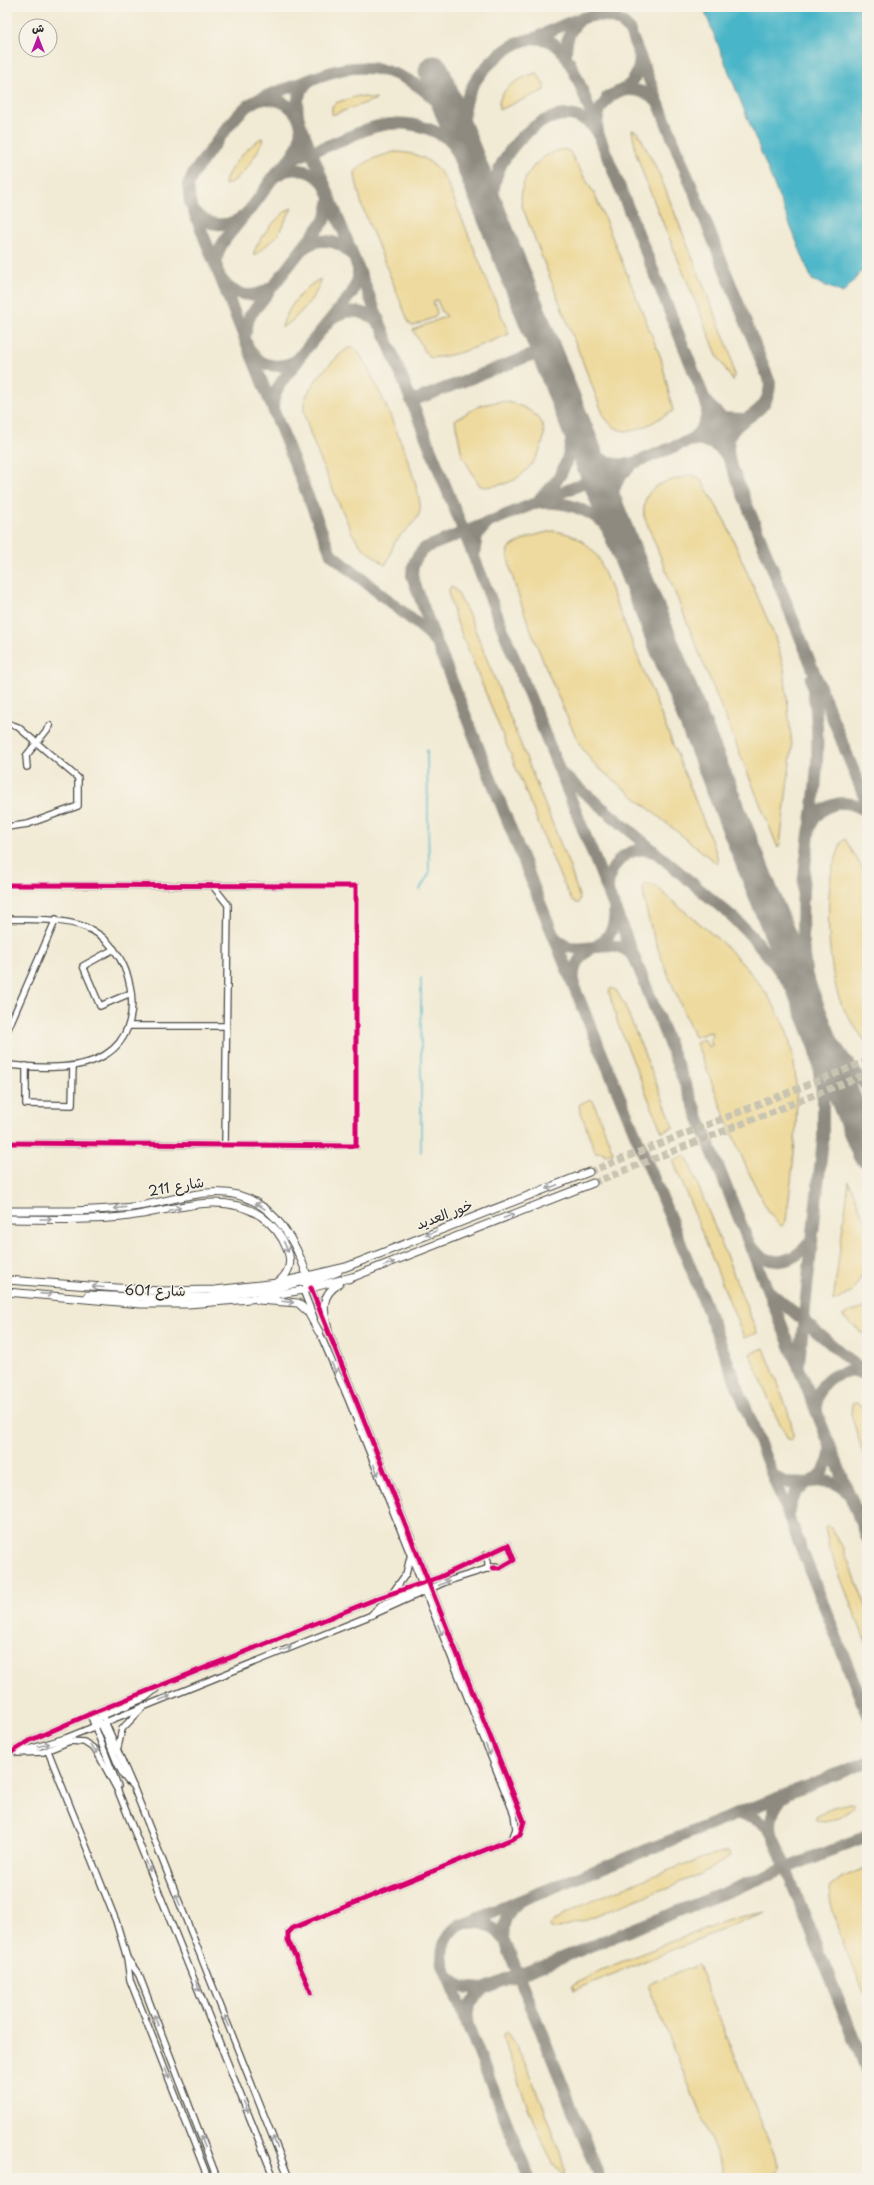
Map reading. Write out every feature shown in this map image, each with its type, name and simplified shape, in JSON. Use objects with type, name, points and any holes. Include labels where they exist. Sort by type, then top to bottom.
[{"type":"main road","name":"خور العديد","points":[[309,1282],[333,1275],[346,1267],[589,1172]]},
{"type":"main road","points":[[328,1329],[324,1310],[325,1297],[332,1288],[352,1277],[593,1183]]},
{"type":"main road","name":"شارع 211","points":[[7,1211],[110,1209],[148,1204],[204,1193],[232,1194],[258,1204],[280,1222],[296,1248],[309,1282]]},
{"type":"main road","name":"شارع 211","points":[[7,1219],[110,1218],[150,1214],[206,1202],[235,1204],[262,1217],[283,1239],[289,1254],[290,1266],[286,1275],[277,1283]]},
{"type":"main road","points":[[72,1296],[106,1295],[176,1298],[209,1297],[290,1286],[300,1283],[352,1277]]},
{"type":"main road","name":"شارع 601","points":[[7,1280],[159,1291],[215,1290],[277,1283],[309,1282]]},
{"type":"main road","points":[[303,1290],[309,1282]]},
{"type":"main road","name":"شارع 601","points":[[7,1292],[158,1304],[250,1299],[303,1290]]},
{"type":"main road","points":[[250,1299],[298,1303],[305,1308],[319,1332]]},
{"type":"street","points":[[7,723],[18,727],[78,778],[78,806],[28,824],[7,827]]},
{"type":"street","points":[[27,767],[26,756],[50,726]]},
{"type":"street","points":[[7,885],[356,886],[356,1146],[7,1144]]},
{"type":"street","points":[[212,886],[228,905],[225,1145]]},
{"type":"street","points":[[7,919],[56,920],[86,927],[103,939],[114,950],[126,969],[132,993],[133,1011],[129,1026],[118,1043],[106,1055],[87,1063],[73,1066],[7,1065]]},
{"type":"street","points":[[7,1031],[56,920]]},
{"type":"street","points":[[114,950],[83,966],[100,1006],[132,993]]},
{"type":"street","points":[[129,1026],[226,1026]]},
{"type":"street","points":[[26,1066],[26,1104],[72,1105],[73,1066]]},
{"type":"street","points":[[309,1282],[523,1818],[523,1828],[514,1838],[293,1928],[288,1934],[288,1940],[311,1992]]},
{"type":"street","points":[[303,1290],[411,1554],[457,1674],[514,1814],[516,1829],[514,1838]]},
{"type":"street","points":[[7,1756],[61,1740],[100,1719],[146,1698],[157,1687],[392,1593],[423,1588],[432,1590],[462,1576],[514,1560],[508,1546],[485,1555],[452,1572],[428,1580],[423,1588],[372,1615],[144,1706],[100,1719]]},
{"type":"street","points":[[392,1593],[406,1574],[411,1554]]},
{"type":"street","points":[[485,1555],[491,1568]]},
{"type":"street","points":[[457,1674],[463,1675],[478,1715],[486,1726]]},
{"type":"street","points":[[118,1751],[118,1742],[122,1728],[144,1706]]},
{"type":"street","points":[[90,1714],[100,1719],[121,1774],[133,1786]]},
{"type":"street","points":[[7,1756],[36,1737],[90,1714],[100,1719],[118,1751],[133,1786],[289,2178]]},
{"type":"street","points":[[100,1719],[118,1791]]},
{"type":"street","points":[[18,1752],[48,1751],[70,1741],[80,1740],[89,1744],[99,1754],[118,1791],[274,2178]]},
{"type":"street","points":[[48,1751],[116,1921],[127,1958],[130,1980],[208,2178]]},
{"type":"street","points":[[127,1958],[139,1975],[217,2178]]},
{"type":"sand","points":[[537,73],[545,87],[545,90],[499,110],[501,96],[505,90],[517,81]]},
{"type":"sand","points":[[358,96],[377,99],[332,115],[332,106],[338,102]]},
{"type":"sand","points":[[632,130],[637,132],[640,136],[660,176],[730,352],[734,375],[733,381],[718,357],[645,179],[636,153]]},
{"type":"sand","points":[[261,138],[264,139],[248,166],[238,178],[225,185],[229,172],[238,159]]},
{"type":"sand","points":[[564,149],[569,151],[595,195],[661,358],[673,411],[636,430],[627,431],[618,429],[610,424],[603,414],[522,206],[521,196],[523,186],[531,169],[546,156]]},
{"type":"sand","points":[[394,152],[403,152],[424,158],[436,167],[446,180],[509,334],[451,355],[431,358],[425,352],[413,330],[447,316],[442,312],[437,300],[433,301],[437,312],[435,317],[413,326],[409,323],[362,206],[355,176],[355,172],[363,164]]},
{"type":"sand","points":[[292,208],[277,236],[254,256],[258,244],[268,229],[281,215]]},
{"type":"sand","points":[[320,279],[320,284],[317,290],[306,306],[293,320],[282,327],[287,313],[296,299],[308,287]]},
{"type":"sand","points":[[348,348],[355,348],[363,359],[384,401],[414,477],[419,497],[420,510],[417,518],[396,541],[385,565],[361,546],[352,533],[315,446],[305,413],[304,403],[316,380],[329,365]]},
{"type":"sand","points":[[502,401],[526,409],[538,418],[543,426],[544,434],[542,444],[534,461],[521,476],[507,483],[484,487],[479,485],[462,455],[455,420],[481,405]]},
{"type":"sand","points":[[693,475],[700,478],[725,521],[775,637],[784,668],[792,747],[780,845],[778,848],[644,516],[644,505],[652,490],[658,485],[674,479]]},
{"type":"sand","points":[[553,531],[573,536],[588,546],[598,557],[716,852],[718,861],[717,864],[595,765],[580,745],[537,645],[515,585],[509,563],[508,549],[529,537]]},
{"type":"sand","points":[[451,586],[456,590],[470,617],[569,865],[580,899],[578,904],[571,899],[559,874],[456,620],[448,592]]},
{"type":"sand","points":[[845,839],[867,876],[867,1044],[849,1019],[841,1003],[833,975],[829,940],[829,889],[831,875],[841,843]]},
{"type":"sand","points":[[645,883],[657,887],[730,950],[760,985],[784,1025],[789,1039],[796,1082],[796,1129],[792,1177],[786,1221],[782,1226],[773,1217],[761,1198],[736,1142],[696,1043],[703,1039],[709,1047],[712,1045],[710,1039],[713,1036],[711,1032],[694,1037],[663,962],[649,921],[643,886]]},
{"type":"sand","points":[[611,988],[616,990],[625,1006],[674,1127],[662,1132],[618,1024],[609,992]]},
{"type":"sand","points":[[590,1099],[593,1101],[613,1152],[605,1155],[603,1152],[595,1152],[579,1107],[580,1104]]},
{"type":"sand","points":[[686,1155],[757,1333],[744,1338],[673,1160]]},
{"type":"sand","points":[[849,1181],[867,1226],[867,1261],[858,1283],[850,1293],[833,1302]]},
{"type":"sand","points":[[867,1306],[867,1337],[842,1316]]},
{"type":"sand","points":[[764,1348],[788,1411],[793,1434],[792,1440],[788,1439],[775,1414],[750,1354]]},
{"type":"sand","points":[[857,1403],[867,1410],[867,1466],[851,1414],[852,1404]]},
{"type":"sand","points":[[827,1525],[830,1527],[842,1546],[867,1608],[867,1645],[830,1551],[825,1528]]},
{"type":"sand","points":[[850,1803],[854,1804],[853,1808],[830,1821],[825,1822],[816,1820],[816,1817],[833,1807]]},
{"type":"sand","points":[[722,1852],[729,1852],[730,1857],[701,1874],[585,1920],[556,1929],[552,1929],[550,1926],[557,1919],[600,1898],[658,1874]]},
{"type":"sand","points":[[865,1868],[867,1872],[867,1997],[838,1928],[830,1900],[829,1888],[841,1878]]},
{"type":"sand","points":[[765,1912],[574,1990],[572,1986],[601,1970],[726,1920]]},
{"type":"sand","points":[[698,1965],[778,2164],[777,2170],[773,2175],[749,2179],[726,2178],[648,1984]]},
{"type":"sand","points":[[505,2031],[511,2037],[520,2053],[541,2100],[559,2149],[564,2167],[564,2176],[549,2156],[530,2112],[506,2046],[503,2035]]},
{"type":"water","points":[[703,7],[867,7],[867,265],[843,293],[812,280]]},
{"type":"waterway","points":[[420,889],[429,874],[427,750]]},
{"type":"waterway","points":[[421,978],[421,1152]]},
{"type":"taxiway","points":[[535,38],[571,22],[595,16],[607,16],[618,21],[629,29],[770,383],[768,397],[762,406],[738,425],[732,432],[728,443],[729,458],[721,449],[712,444],[695,440],[689,441],[698,433],[704,424],[707,414],[706,402],[722,418],[743,419]]},
{"type":"taxiway","points":[[566,54],[569,36],[573,28],[580,20]]},
{"type":"taxiway","points":[[471,163],[466,146],[464,113],[468,96],[481,73],[492,61],[518,43],[532,39],[545,40],[557,46],[569,62],[580,86],[867,804]]},
{"type":"taxiway","points":[[607,97],[627,87],[635,78],[638,72],[640,56]]},
{"type":"taxiway","points":[[456,127],[435,100],[410,81],[395,74],[363,68],[345,69],[332,72],[256,100],[239,113],[193,174],[188,185],[190,202],[331,554],[426,631],[438,646],[563,960],[686,1256],[867,1715]]},
{"type":"taxiway","points":[[311,80],[302,89],[298,100],[298,117],[300,123],[867,1538]]},
{"type":"taxiway","points":[[621,91],[641,91],[646,93],[658,103]]},
{"type":"taxiway","points":[[497,227],[493,202],[494,184],[502,163],[524,134],[539,124],[554,117],[570,115],[585,120],[598,133],[597,121],[602,106],[614,94]]},
{"type":"taxiway","points":[[264,99],[275,100],[288,105],[298,117]]},
{"type":"taxiway","points":[[194,211],[210,223],[229,223],[240,219],[249,211],[271,180],[287,163],[303,155],[378,126],[403,124],[427,128],[439,133],[449,140],[459,148],[467,158]]},
{"type":"taxiway","points":[[288,161],[299,144],[301,127]]},
{"type":"taxiway","points":[[276,176],[288,170],[301,170],[313,174],[323,182]]},
{"type":"taxiway","points":[[245,336],[249,317],[326,218],[330,199]]},
{"type":"taxiway","points":[[217,267],[218,253],[221,247],[241,220]]},
{"type":"taxiway","points":[[304,248],[316,242],[329,241],[341,245],[351,254]]},
{"type":"taxiway","points":[[252,353],[261,362],[273,366],[285,365],[297,360],[352,293],[358,279],[358,269]]},
{"type":"taxiway","points":[[223,281],[233,290],[245,295],[257,294],[270,288]]},
{"type":"taxiway","points":[[334,317],[346,312],[358,312],[370,316],[380,325]]},
{"type":"taxiway","points":[[412,401],[547,349]]},
{"type":"taxiway","points":[[273,408],[275,394],[278,388],[298,361]]},
{"type":"taxiway","points":[[540,498],[556,481],[566,463],[574,419]]},
{"type":"taxiway","points":[[435,639],[412,576],[415,560],[425,548],[725,426]]},
{"type":"taxiway","points":[[581,437],[590,449],[600,458],[612,463],[627,464]]},
{"type":"taxiway","points":[[614,519],[612,504],[614,491],[619,479],[629,468]]},
{"type":"taxiway","points":[[543,503],[555,503],[576,507],[605,523],[622,539]]},
{"type":"taxiway","points":[[474,555],[477,535],[488,523]]},
{"type":"taxiway","points":[[811,679],[817,733],[817,768],[811,822]]},
{"type":"taxiway","points":[[562,774],[734,918],[748,932],[783,975],[803,1005],[822,1039]]},
{"type":"taxiway","points":[[816,1018],[804,959],[802,919],[802,898],[810,828],[820,813],[827,807],[836,804],[853,804],[867,813]]},
{"type":"taxiway","points":[[608,890],[611,872],[621,858],[628,853],[636,851],[645,850],[654,852]]},
{"type":"taxiway","points":[[598,945],[609,935],[611,931],[614,922],[614,911]]},
{"type":"taxiway","points":[[555,937],[564,945],[574,948],[614,946],[623,949],[633,956]]},
{"type":"taxiway","points":[[574,982],[575,967],[583,955],[591,948]]},
{"type":"taxiway","points":[[822,1025],[846,1061],[867,1087]]},
{"type":"taxiway","points":[[799,1363],[823,1139],[823,1099],[813,1030]]},
{"type":"taxiway","points":[[752,1247],[767,1259],[783,1261],[799,1253],[812,1239]]},
{"type":"taxiway","points":[[769,1291],[867,1375]]},
{"type":"taxiway","points":[[817,1410],[817,1400],[820,1391],[830,1378],[846,1372],[865,1374]]},
{"type":"taxiway","points":[[812,1481],[826,1467],[830,1447]]},
{"type":"taxiway","points":[[770,1471],[779,1479],[789,1483],[819,1481],[829,1482],[838,1485],[848,1493]]},
{"type":"taxiway","points":[[789,1517],[793,1498],[807,1483]]},
{"type":"taxiway","points":[[529,2178],[443,1964],[442,1952],[447,1937],[459,1925],[867,1762]]},
{"type":"taxiway","points":[[784,1797],[777,1805],[773,1814],[771,1823],[772,1834],[867,2071]]},
{"type":"taxiway","points":[[738,1815],[753,1817],[762,1822],[772,1834]]},
{"type":"taxiway","points":[[467,2023],[470,2004],[483,1989],[867,1836]]},
{"type":"taxiway","points":[[517,1904],[510,1911],[505,1920],[504,1939],[600,2178]]},
{"type":"taxiway","points":[[469,1923],[485,1924],[497,1931],[504,1939]]},
{"type":"taxiway","points":[[449,1976],[462,1987],[483,1989]]},
{"type":"runway","points":[[434,71],[867,1152]]},
{"type":"tunnel","points":[[589,1172],[867,1061]]},
{"type":"tunnel","points":[[593,1183],[867,1074]]},
{"type":"cycle path","points":[[7,885],[356,886],[356,1146],[7,1143]]},
{"type":"cycle path","points":[[311,1288],[524,1821],[520,1835],[512,1839],[293,1928],[288,1933],[288,1940],[311,1992]]},
{"type":"cycle path","points":[[7,1755],[31,1740],[90,1714],[381,1597],[440,1577],[508,1545],[514,1560],[500,1568],[493,1568]]}]
